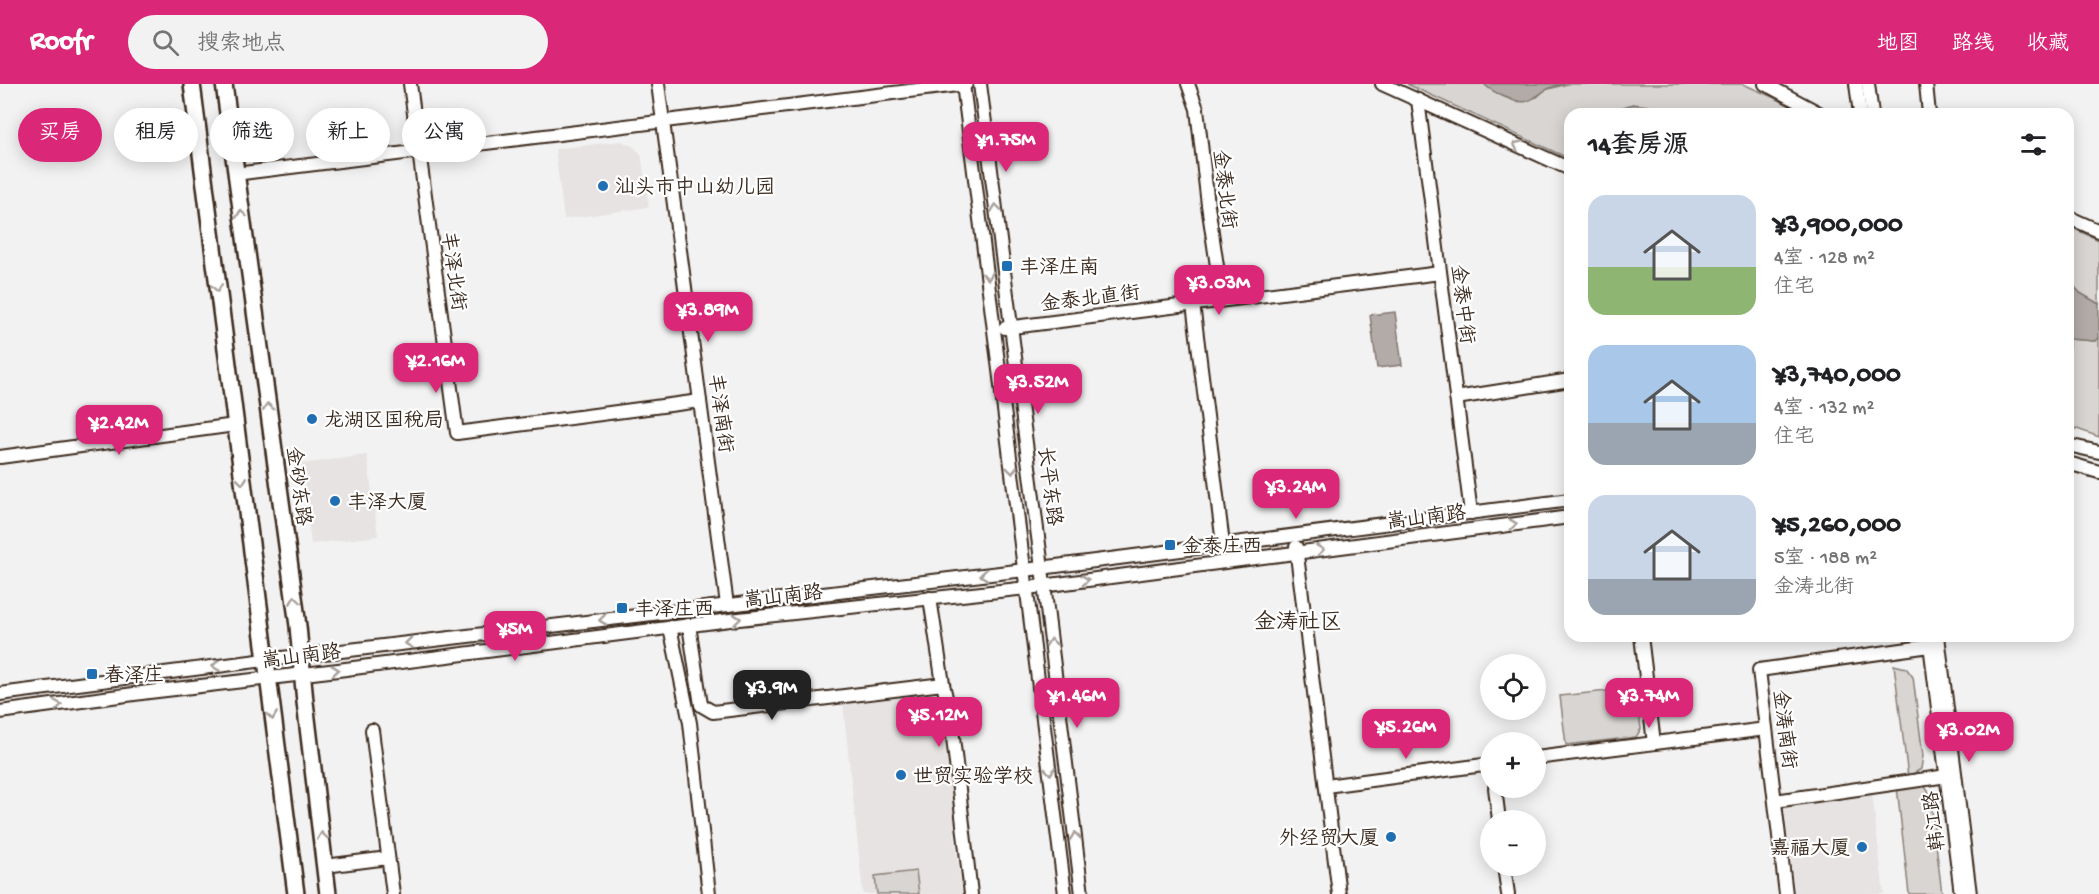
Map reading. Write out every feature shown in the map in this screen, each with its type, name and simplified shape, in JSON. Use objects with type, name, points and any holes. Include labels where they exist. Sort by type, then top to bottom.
[{"type":"main road","points":[[192,84],[296,894]]},
{"type":"main road","name":"金砂东路","points":[[224,84],[298,626],[328,894]]},
{"type":"street","name":"丰泽北街","points":[[410,84],[413,108]]},
{"type":"street","name":"丰泽南街","points":[[658,84],[728,605]]},
{"type":"street","points":[[486,143],[964,84]]},
{"type":"street","name":"长平东路","points":[[964,84],[1065,894]]},
{"type":"street","name":"长平东路","points":[[980,84],[1082,894]]},
{"type":"street","name":"金泰北街","points":[[1188,84],[1197,109],[1222,300]]},
{"type":"street","points":[[1382,84],[1564,167]]},
{"type":"street","points":[[1765,84],[1810,108]]},
{"type":"street","points":[[1856,84],[1859,108]]},
{"type":"street","points":[[1868,84],[1871,108]]},
{"type":"street","points":[[1926,84],[1928,108]]},
{"type":"street","name":"金泰中街","points":[[1418,100],[1471,513]]},
{"type":"street","points":[[235,174],[402,153]]},
{"type":"street","name":"丰泽北街","points":[[420,162],[457,433],[700,401]]},
{"type":"street","points":[[2074,220],[2099,231]]},
{"type":"street","name":"金泰北直街","points":[[994,329],[1440,273]]},
{"type":"street","points":[[1193,304],[1223,544]]},
{"type":"street","points":[[1456,398],[1564,381]]},
{"type":"street","points":[[0,457],[235,425]]},
{"type":"street","points":[[2074,446],[2099,452]]},
{"type":"street","points":[[2074,465],[2099,472]]},
{"type":"street","name":"嵩山南路","points":[[0,694],[265,660],[1042,568],[1564,501]]},
{"type":"street","name":"嵩山南路","points":[[0,712],[670,627],[1044,586],[1564,518]]},
{"type":"street","points":[[1295,535],[1339,894]]},
{"type":"street","points":[[930,598],[951,720],[970,894]]},
{"type":"street","points":[[689,625],[701,705],[713,712],[943,684]]},
{"type":"street","points":[[670,627],[690,723],[709,894]]},
{"type":"street","points":[[1642,642],[1654,743]]},
{"type":"street","name":"金涛南街","points":[[1786,894],[1759,670],[1916,642]]},
{"type":"street","name":"韩江路","points":[[1933,642],[1961,894]]},
{"type":"street","name":"韩江路","points":[[1933,642],[1970,894]]},
{"type":"street","points":[[1546,757],[1766,729]]},
{"type":"street","points":[[372,730],[393,894]]},
{"type":"street","points":[[1326,786],[1480,765]]},
{"type":"street","points":[[1775,801],[1947,776]]},
{"type":"street","points":[[325,866],[388,858]]},
{"type":"street","points":[[1505,876],[1508,894]]},
{"type":"shaded area","points":[[1407,84],[1484,84],[1500,95],[1517,102],[1537,97],[1545,90],[1567,84],[1743,84],[1793,108],[1564,108],[1564,156]]},
{"type":"shaded area","points":[[1484,84],[1567,84],[1549,88],[1530,100],[1522,102],[1502,96]]},
{"type":"shaded area","points":[[1633,104],[1652,108],[1620,108]]},
{"type":"shaded area","name":"汕头市中山幼儿园","points":[[621,141],[634,147],[641,154],[649,207],[564,219],[555,149]]},
{"type":"shaded area","points":[[2074,229],[2099,240],[2099,304],[2080,293],[2074,286]]},
{"type":"shaded area","points":[[2074,286],[2080,293],[2099,304],[2099,338],[2095,341],[2074,339]]},
{"type":"shaded area","points":[[1395,312],[1402,365],[1377,368],[1370,315]]},
{"type":"shaded area","points":[[2099,338],[2099,437],[2074,428],[2074,339],[2095,341]]},
{"type":"shaded area","points":[[367,455],[378,536],[311,544],[301,464]]},
{"type":"shaded area","points":[[1894,665],[1906,668],[1913,677],[1923,756],[1921,769],[1908,777]]},
{"type":"shaded area","points":[[1636,688],[1641,729],[1636,737],[1566,745],[1560,696]]},
{"type":"shaded area","name":"世贸实验学校","points":[[938,692],[947,738],[962,894],[863,894],[843,703]]},
{"type":"shaded area","points":[[1923,784],[1930,794],[1942,894],[1909,894],[1897,787]]},
{"type":"shaded area","points":[[1872,793],[1884,894],[1795,894],[1784,805]]},
{"type":"shaded area","points":[[916,871],[919,894],[877,894],[875,876]]},
{"type":"place","name":"汕头市中山幼儿园","points":[[603,186]]},
{"type":"place","name":"丰泽庄南","points":[[1007,266]]},
{"type":"place","name":"龙湖区国税局","points":[[312,419]]},
{"type":"place","name":"丰泽大厦","points":[[335,501]]},
{"type":"place","name":"金泰庄西","points":[[1170,545]]},
{"type":"place","name":"丰泽庄西","points":[[622,608]]},
{"type":"place","name":"春泽庄","points":[[92,674]]},
{"type":"place","name":"世贸实验学校","points":[[901,775]]},
{"type":"place","name":"外经贸大厦","points":[[1391,837]]},
{"type":"place","name":"嘉福大厦","points":[[1862,847]]},
{"type":"district","name":"金涛社区","points":[[1298,620]]}]
